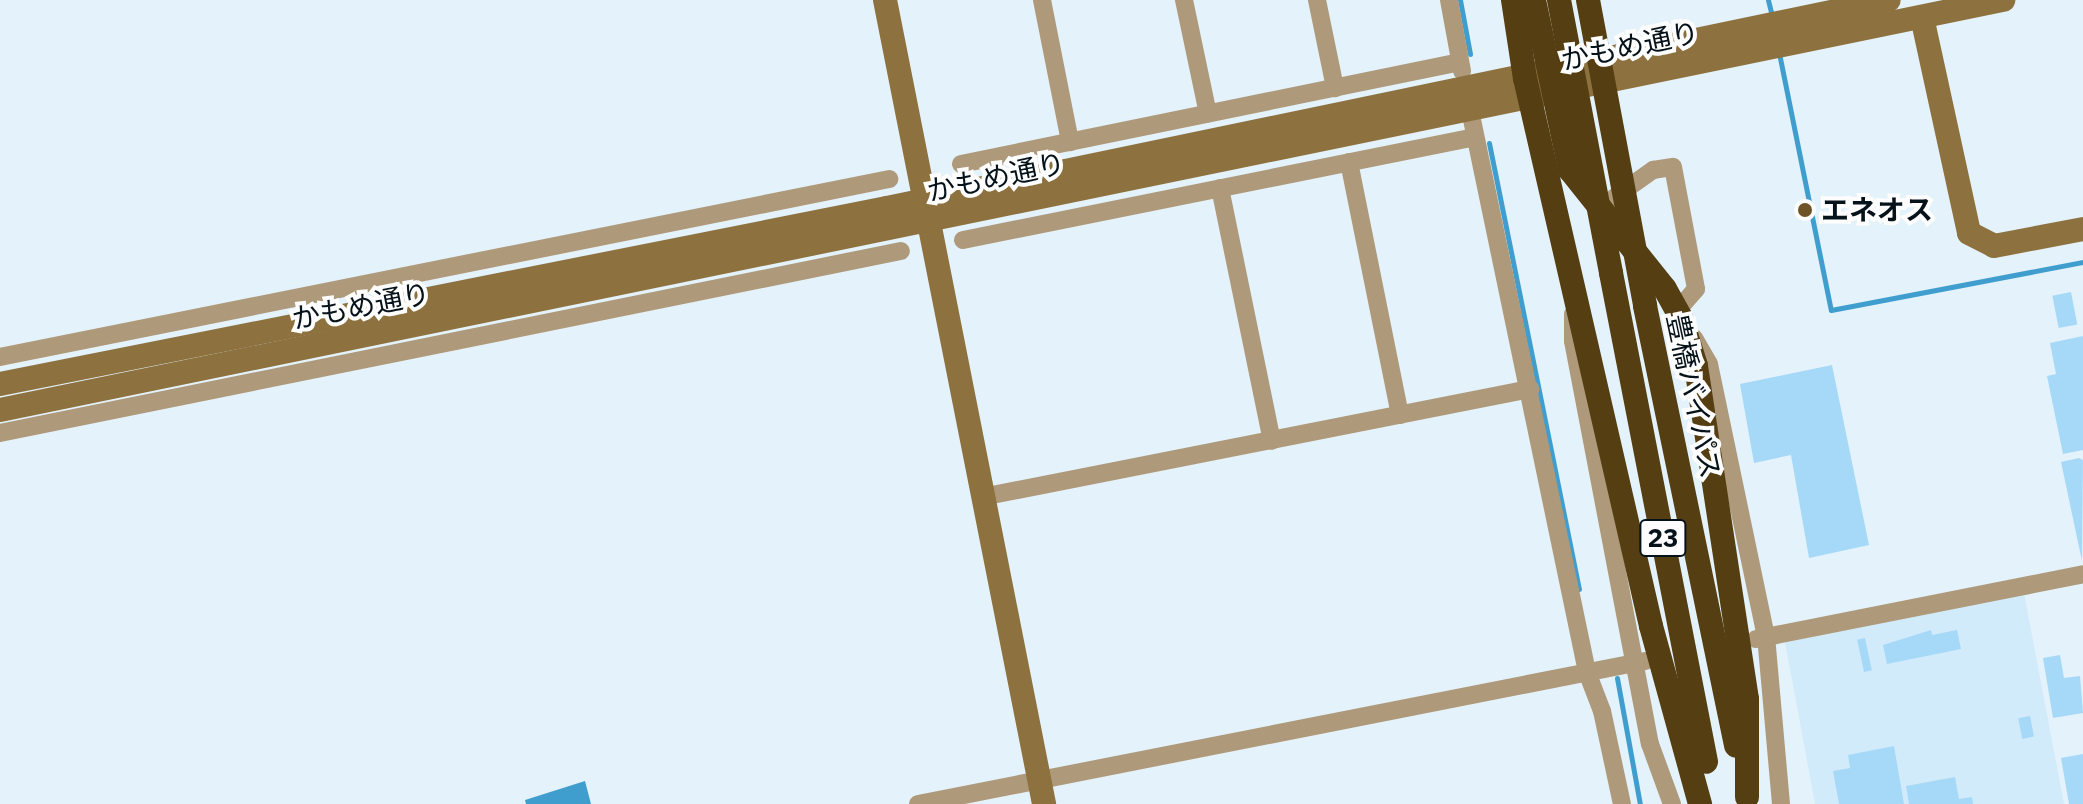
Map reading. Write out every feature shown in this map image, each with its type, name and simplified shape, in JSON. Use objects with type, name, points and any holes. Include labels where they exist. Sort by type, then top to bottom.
[{"type":"highway","name":"23","points":[[1513,0],[1539,86],[1570,170],[1597,210]]},
{"type":"highway","name":"23","points":[[1534,0],[1539,86],[1576,297],[1651,626],[1700,804]]},
{"type":"highway","name":"豊橋バイパス","points":[[1559,0],[1714,804]]},
{"type":"highway","name":"豊橋バイパス","points":[[1588,0],[1645,306],[1748,801]]},
{"type":"highway","points":[[1597,210],[1665,289],[1681,320],[1717,490],[1747,699],[1748,801]]},
{"type":"street","points":[[885,0],[1041,793]]},
{"type":"street","points":[[1042,0],[1070,142]]},
{"type":"street","points":[[1184,0],[1208,114]]},
{"type":"street","points":[[1317,0],[1335,88]]},
{"type":"street","points":[[1449,0],[1587,672],[1602,711],[1622,804]]},
{"type":"street","name":"かもめ通り","points":[[1539,86],[1889,0]]},
{"type":"street","name":"かもめ通り","points":[[0,410],[88,404],[352,339],[927,210],[1539,86],[2003,0]]},
{"type":"street","points":[[1922,17],[1969,233],[1994,246],[2083,229]]},
{"type":"street","points":[[961,164],[1460,62]]},
{"type":"street","points":[[1143,127],[1156,201]]},
{"type":"street","points":[[963,240],[1475,137]]},
{"type":"street","points":[[1349,162],[1400,415]]},
{"type":"street","points":[[1597,210],[1653,170],[1673,167],[1696,289],[1681,320],[1709,364],[1757,638],[1781,804]]},
{"type":"street","points":[[0,357],[889,179]]},
{"type":"street","points":[[1220,188],[1272,441]]},
{"type":"street","points":[[342,289],[352,339],[901,251]]},
{"type":"street","points":[[1576,297],[1573,341],[1640,662],[1650,744],[1672,804]]},
{"type":"street","name":"かもめ通り","points":[[0,384],[44,375],[352,339]]},
{"type":"street","points":[[39,348],[44,375]]},
{"type":"street","points":[[982,497],[1530,389]]},
{"type":"street","points":[[0,433],[88,404]]},
{"type":"street","points":[[1757,638],[2083,574]]},
{"type":"street","points":[[918,804],[1041,793],[1640,662]]},
{"type":"shaded area","points":[[2024,593],[2064,804],[1815,804],[1785,642]]},
{"type":"water","points":[[585,781],[591,804],[526,804],[525,800]]},
{"type":"building","points":[[2071,292],[2077,324],[2059,328],[2052,296]]},
{"type":"building","points":[[2083,336],[2083,450],[2063,454],[2047,376],[2056,374],[2050,343]]},
{"type":"building","points":[[1832,365],[1869,545],[1809,558],[1791,455],[1754,463],[1740,384]]},
{"type":"building","points":[[2083,460],[2082,561],[2061,462]]},
{"type":"building","points":[[1931,630],[1932,635],[1957,630],[1961,649],[1887,664],[1883,645]]},
{"type":"building","points":[[1865,638],[1872,670],[1864,672],[1857,640]]},
{"type":"building","points":[[2060,655],[2064,678],[2080,676],[2083,713],[2053,718],[2043,658]]},
{"type":"building","points":[[2030,716],[2034,737],[2022,739],[2018,718]]},
{"type":"building","points":[[1894,746],[1904,804],[1839,804],[1833,771],[1850,768],[1848,755]]},
{"type":"building","points":[[2083,754],[2083,804],[2069,804],[2061,758]]},
{"type":"building","points":[[1955,777],[1959,799],[1972,797],[1973,804],[1909,804],[1906,786]]},
{"type":"waterway","points":[[1460,0],[1470,54]]},
{"type":"waterway","points":[[1768,0],[1772,16]]},
{"type":"waterway","points":[[1779,53],[1831,310],[2083,262]]},
{"type":"waterway","points":[[1489,143],[1579,589]]},
{"type":"waterway","points":[[1617,678],[1640,804]]},
{"type":"place","name":"エネオス","points":[[1805,210]]}]
